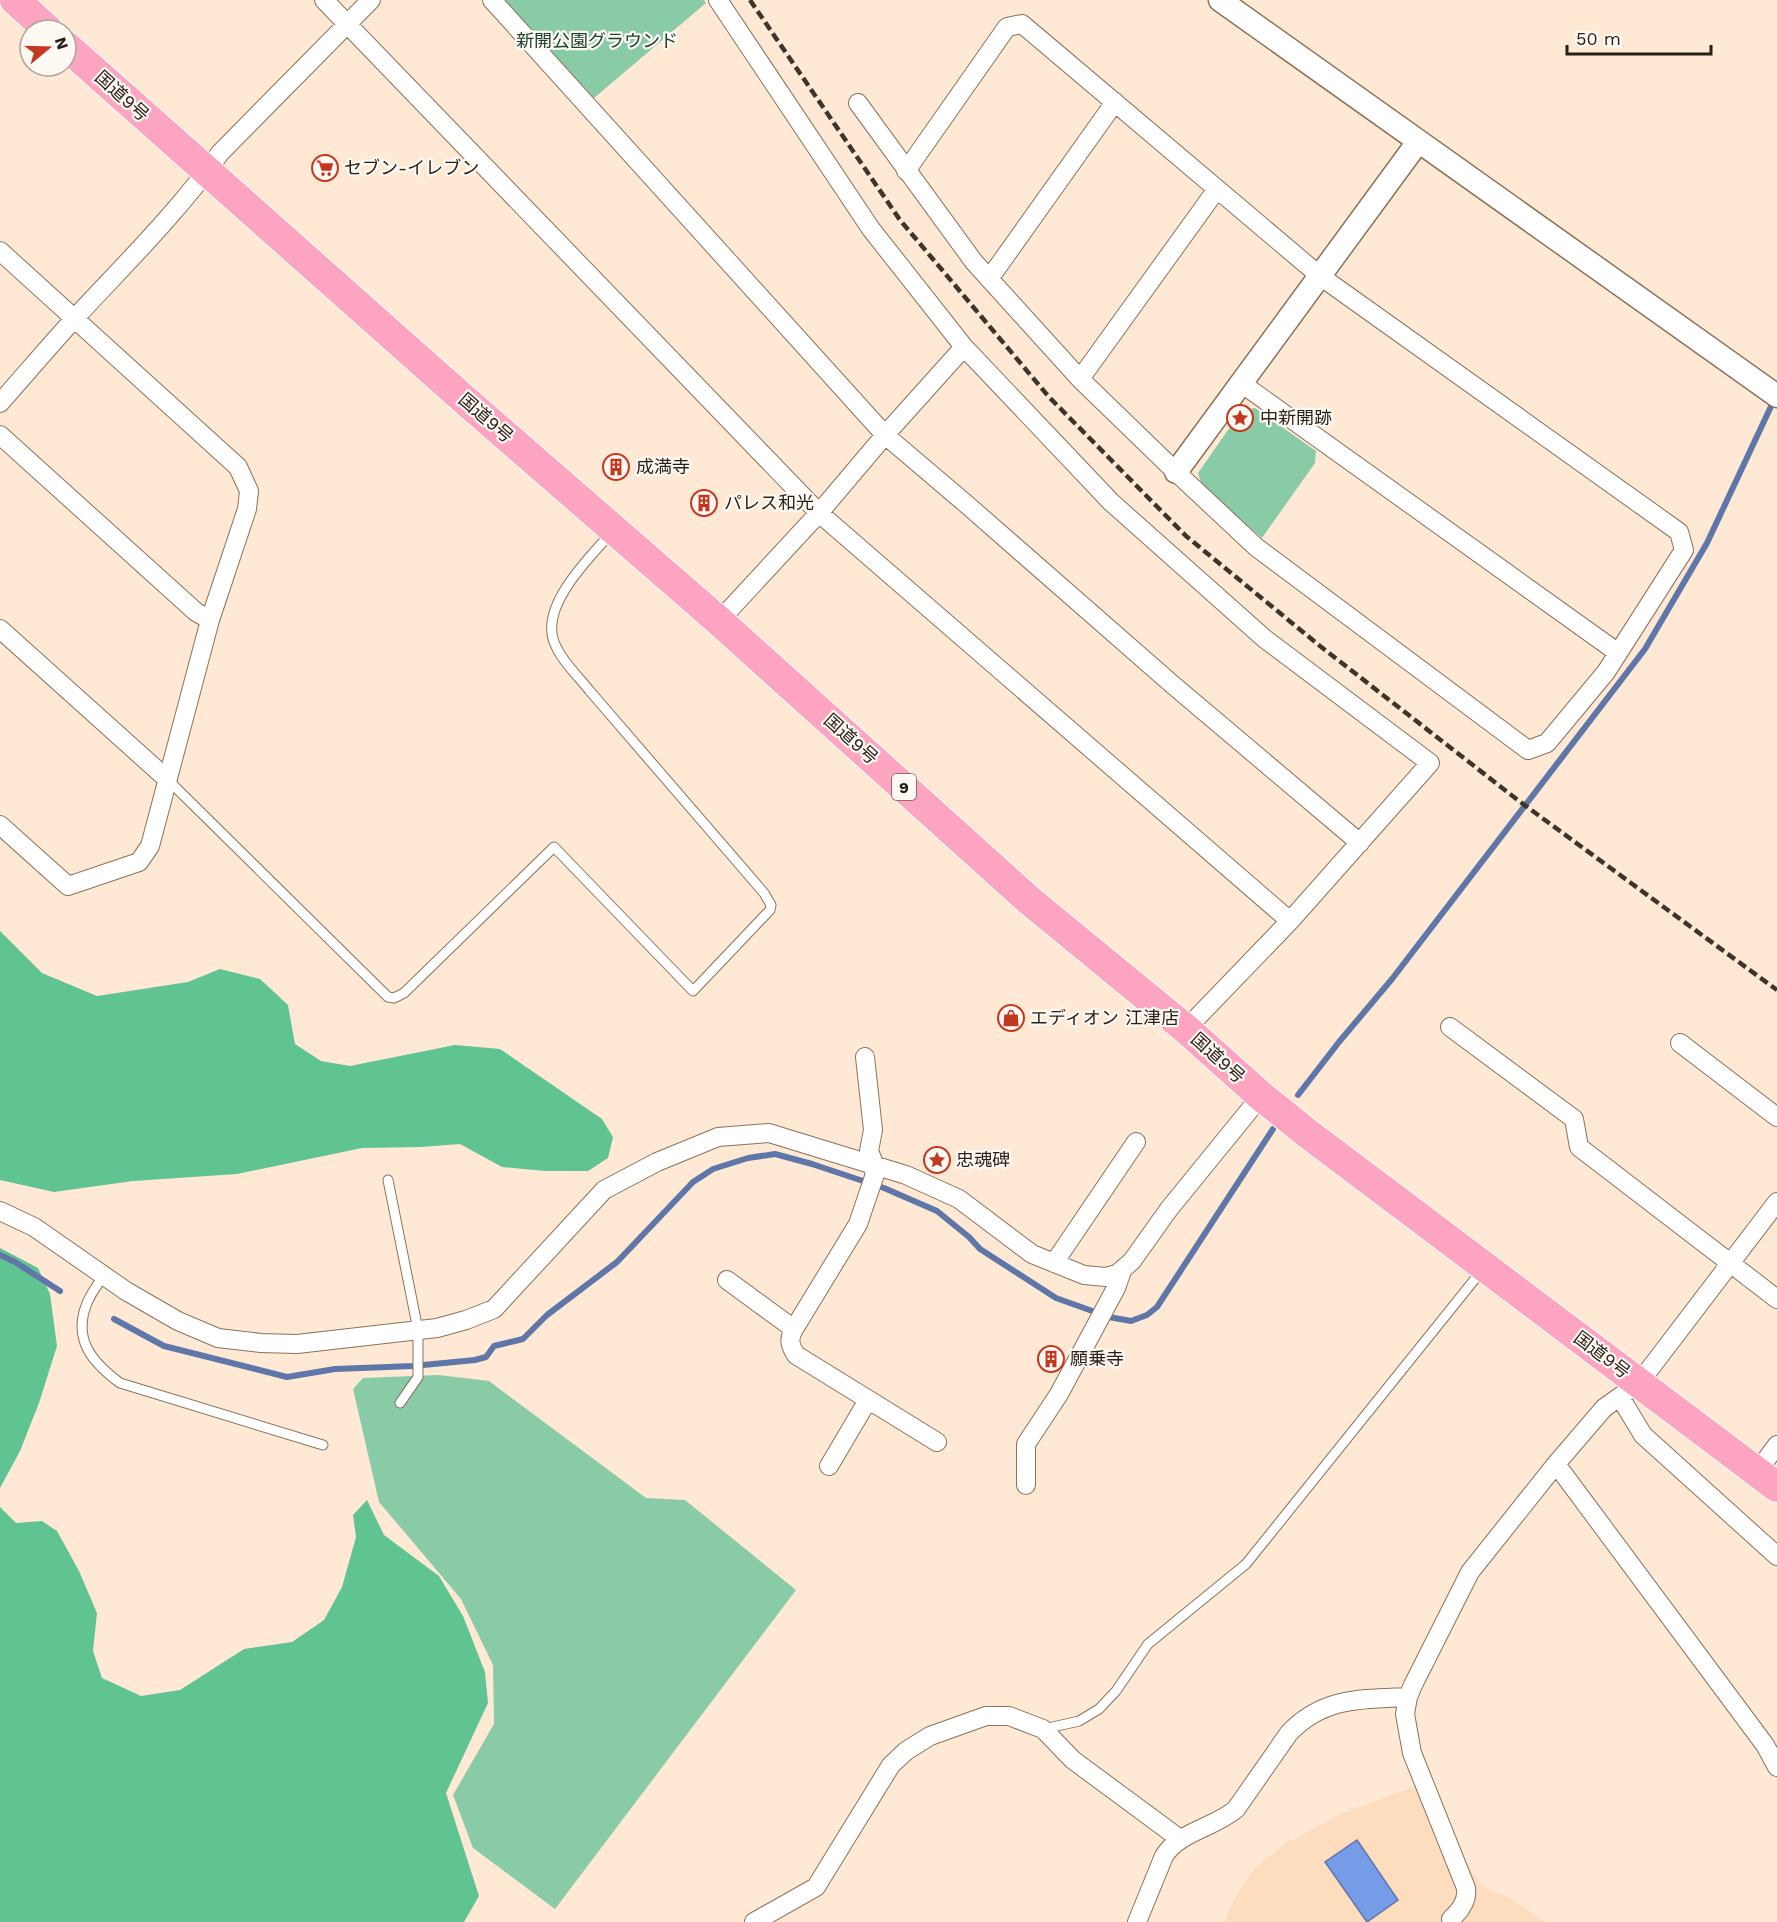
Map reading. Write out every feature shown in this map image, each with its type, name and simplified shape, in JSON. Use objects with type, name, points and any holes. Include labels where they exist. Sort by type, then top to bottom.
[{"type":"highway","points":[[15,0],[35,18]]},
{"type":"highway","name":"国道9号","points":[[78,57],[719,621],[1030,901],[1186,1029],[1261,1096],[1485,1267],[1629,1390],[1767,1480]]},
{"type":"street","points":[[324,0],[819,513],[1290,921]]},
{"type":"street","points":[[0,403],[139,250],[207,172],[220,153],[371,0]]},
{"type":"street","points":[[492,0],[885,435],[1173,685],[1360,843]]},
{"type":"street","points":[[718,0],[871,229],[964,347],[1110,502],[1265,639],[1430,764],[1290,921],[1186,1029]]},
{"type":"street","points":[[1220,0],[1777,396]]},
{"type":"street","points":[[858,103],[906,171],[974,262],[1080,379],[1176,472],[1256,547],[1528,750],[1547,743],[1606,672],[1684,550],[1679,532],[1320,276],[1022,24],[1007,27],[906,171]]},
{"type":"street","points":[[989,279],[1115,102]]},
{"type":"street","points":[[1176,472],[1418,142]]},
{"type":"street","points":[[1080,379],[1217,189]]},
{"type":"street","points":[[0,251],[238,467],[249,491],[247,509],[210,620],[150,846],[139,862],[68,886],[0,825]]},
{"type":"street","points":[[719,621],[819,513],[964,347]]},
{"type":"street","points":[[1241,383],[1617,652]]},
{"type":"street","points":[[0,435],[196,612],[210,620]]},
{"type":"street","points":[[0,629],[167,779]]},
{"type":"street","points":[[1450,1027],[1574,1119],[1579,1148],[1777,1299]]},
{"type":"street","points":[[1680,1043],[1777,1117]]},
{"type":"street","points":[[865,1057],[873,1130],[870,1151],[873,1177],[858,1224],[791,1334],[790,1345],[796,1356],[937,1442]]},
{"type":"street","points":[[0,1211],[34,1227],[126,1291],[178,1321],[218,1338],[297,1344],[418,1339],[436,1328],[494,1309],[604,1190],[657,1162],[718,1137],[769,1132],[873,1177],[906,1175],[958,1199],[1032,1254],[1084,1275],[1101,1278],[1112,1276],[1132,1261],[1169,1209],[1261,1096]]},
{"type":"street","points":[[1054,1263],[1136,1142]]},
{"type":"street","points":[[1451,1919],[1465,1900],[1466,1888],[1412,1753],[1405,1714],[1408,1697],[1470,1572],[1604,1408],[1629,1390],[1777,1202]]},
{"type":"street","points":[[1026,1485],[1026,1444],[1059,1394],[1116,1288],[1122,1270]]},
{"type":"street","points":[[727,1280],[794,1329]]},
{"type":"street","points":[[1629,1390],[1643,1435],[1777,1556]]},
{"type":"street","points":[[829,1466],[868,1400]]},
{"type":"street","points":[[1767,1480],[1777,1445]]},
{"type":"street","points":[[1556,1464],[1765,1745],[1777,1767]]},
{"type":"street","points":[[1137,1922],[1169,1848],[1180,1839],[1224,1818],[1236,1809],[1288,1733],[1309,1715],[1325,1707],[1355,1699],[1408,1697]]},
{"type":"street","points":[[754,1922],[816,1887],[891,1765],[906,1751],[930,1736],[986,1716],[1009,1716],[1043,1729],[1072,1760],[1180,1839]]},
{"type":"lane","points":[[167,779],[388,997],[394,998],[404,993],[554,847],[693,991],[770,910],[771,905],[770,900],[757,884],[589,690],[562,656],[554,641],[551,628],[556,603],[592,554],[614,530]]},
{"type":"lane","points":[[388,1180],[418,1339],[418,1377],[400,1403]]},
{"type":"lane","points":[[1043,1729],[1079,1721],[1099,1709],[1116,1691],[1148,1644],[1246,1564],[1485,1267]]},
{"type":"lane","points":[[104,1275],[87,1303],[83,1317],[83,1333],[87,1351],[101,1369],[120,1383],[323,1445]]},
{"type":"shaded area","points":[[1416,1786],[1482,1887],[1510,1898],[1545,1922],[1225,1922],[1234,1899],[1255,1868],[1286,1843],[1343,1813]]},
{"type":"green space","name":"新開公園グラウンド","points":[[504,0],[704,0],[706,3],[594,98]]},
{"type":"green space","points":[[1255,408],[1316,451],[1315,463],[1262,538],[1202,486],[1198,473],[1242,410]]},
{"type":"green space","points":[[0,931],[42,973],[97,996],[188,982],[220,969],[260,979],[288,1005],[295,1044],[321,1061],[350,1066],[455,1045],[500,1049],[602,1119],[613,1137],[608,1158],[588,1171],[545,1171],[502,1167],[460,1144],[362,1148],[237,1174],[133,1181],[54,1192],[0,1180]]},
{"type":"green space","points":[[0,1248],[38,1268],[50,1294],[57,1346],[39,1403],[20,1451],[0,1488]]},
{"type":"green space","points":[[439,1375],[489,1381],[646,1498],[685,1500],[796,1590],[555,1909],[473,1848],[453,1795],[494,1724],[493,1665],[461,1599],[379,1502],[353,1389],[363,1378]]},
{"type":"green space","points":[[367,1500],[384,1535],[439,1576],[463,1616],[485,1672],[488,1703],[446,1793],[479,1896],[464,1922],[0,1922],[0,1507],[16,1523],[42,1521],[57,1531],[79,1571],[97,1613],[93,1651],[102,1678],[141,1696],[180,1690],[244,1649],[292,1642],[324,1620],[342,1587],[356,1537],[353,1515]]},
{"type":"water","points":[[1357,1840],[1398,1900],[1367,1922],[1325,1862]]},
{"type":"waterway","points":[[1298,1095],[1392,979],[1645,649],[1707,543],[1774,400]]},
{"type":"waterway","points":[[114,1319],[164,1346],[287,1377],[335,1369],[413,1366],[475,1360],[486,1357],[494,1346],[523,1339],[547,1315],[617,1262],[693,1182],[713,1169],[748,1158],[775,1154],[884,1188],[937,1211],[980,1249],[1056,1298],[1109,1317],[1131,1321],[1147,1315],[1157,1307],[1273,1129]]},
{"type":"waterway","points":[[0,1255],[60,1291]]},
{"type":"railway","points":[[750,0],[900,220],[1049,397],[1186,536],[1320,646],[1519,801],[1777,990]]},
{"type":"place","name":"セブン-イレブン","points":[[325,168]]},
{"type":"place","name":"中新開跡","points":[[1240,418]]},
{"type":"place","name":"成満寺","points":[[616,467]]},
{"type":"place","name":"パレス和光","points":[[704,503]]},
{"type":"place","name":"エディオン 江津店","points":[[1011,1018]]},
{"type":"place","name":"忠魂碑","points":[[937,1160]]},
{"type":"place","name":"願乗寺","points":[[1051,1359]]}]
